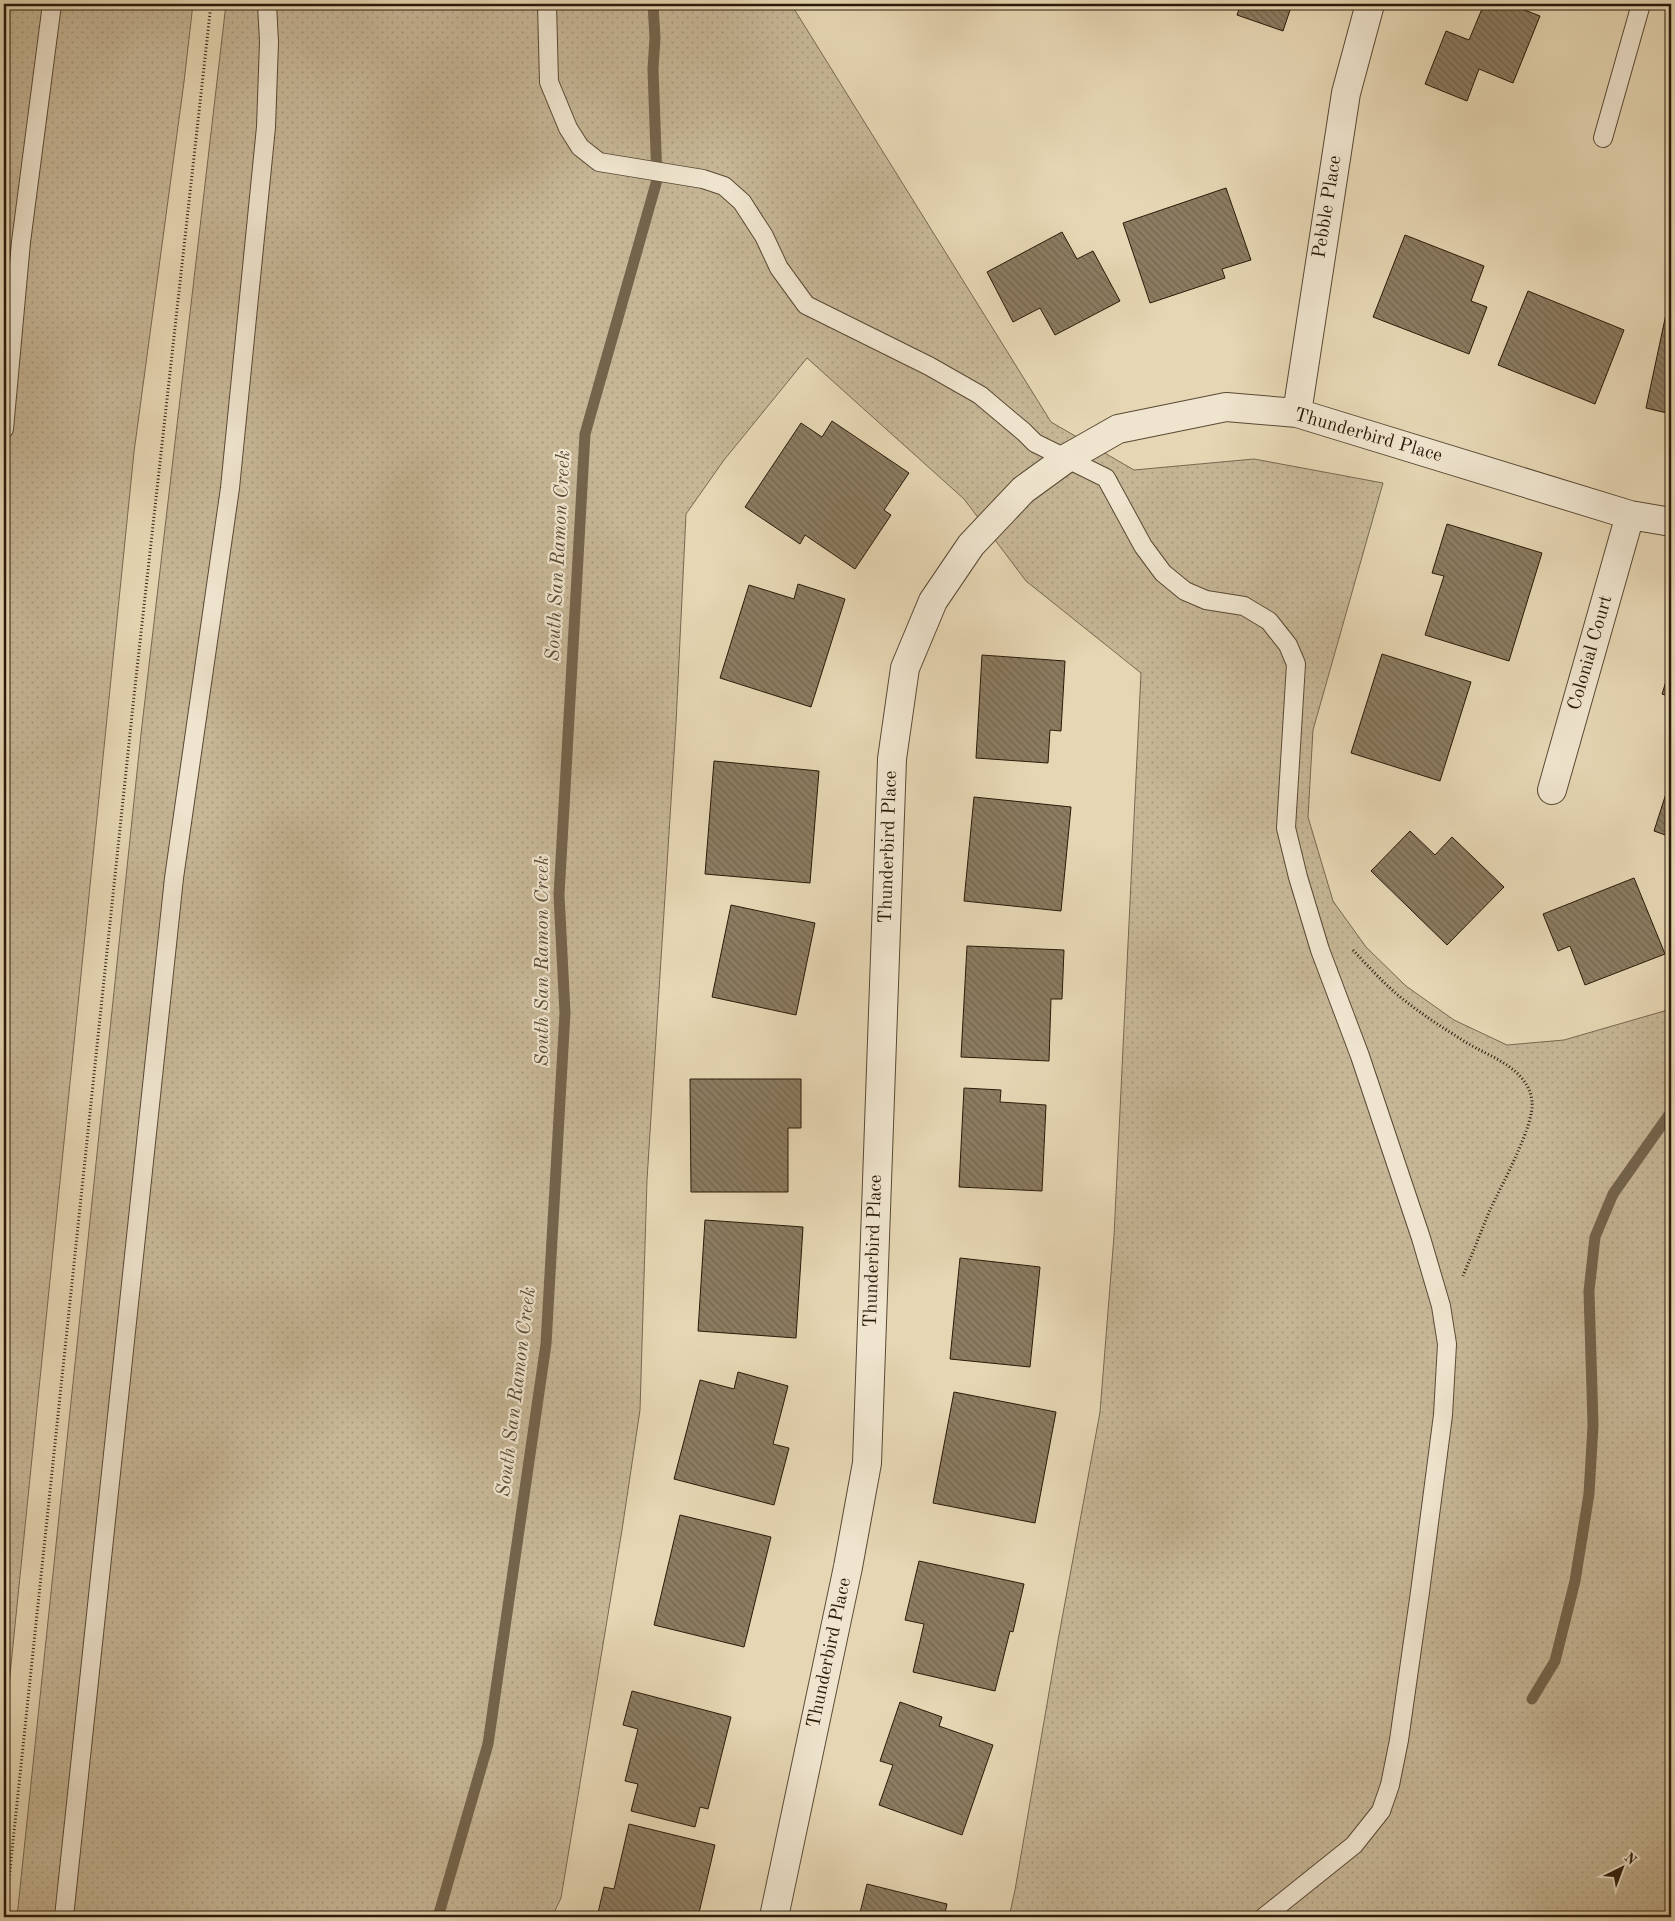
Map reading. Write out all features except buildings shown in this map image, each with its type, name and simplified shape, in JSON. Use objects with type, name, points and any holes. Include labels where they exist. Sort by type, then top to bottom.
[{"type":"street","name":"Pebble Place","points":[[1297,413],[1346,93],[1370,4]]},
{"type":"street","name":"Thunderbird Place","points":[[774,1917],[848,1567],[867,1463],[892,759],[905,668],[933,601],[971,545],[1023,490],[1067,458],[1118,429],[1226,407],[1297,413],[1630,515],[1671,522]]},
{"type":"street","name":"Colonial Court","points":[[1552,790],[1630,515]]},
{"type":"lane","points":[[4,429],[21,242],[52,4]]},
{"type":"lane","points":[[64,1917],[174,878],[230,488],[266,127],[269,42],[267,4]]},
{"type":"lane","points":[[547,4],[549,82],[580,148],[599,162],[703,178],[724,186],[742,202],[764,236],[779,268],[806,305],[929,366],[980,394],[1035,443],[1106,478],[1143,546],[1163,574],[1185,590],[1206,600],[1244,606],[1269,621],[1288,645],[1296,664],[1286,828],[1298,877],[1320,950],[1360,1056],[1421,1238],[1444,1321],[1447,1344],[1443,1415],[1399,1740],[1390,1785],[1381,1811],[1354,1845],[1264,1917]]},
{"type":"lane","points":[[1603,138],[1641,4]]},
{"type":"path","points":[[5,1917],[134,696],[211,4]]},
{"type":"path","points":[[1349,946],[1377,976],[1433,1022],[1470,1045],[1501,1060],[1517,1073],[1528,1088],[1532,1101],[1530,1116],[1521,1142],[1490,1210],[1444,1321]]},
{"type":"shaded area","points":[[4,4],[193,4],[134,452],[4,1734]]},
{"type":"shaded area","points":[[226,4],[791,4],[1051,422],[1134,470],[1254,459],[1383,483],[1313,730],[1308,817],[1333,901],[1366,947],[1406,986],[1454,1020],[1507,1045],[1564,1040],[1671,1009],[1671,1917],[1009,1917],[1100,1412],[1114,1236],[1141,673],[1026,581],[964,499],[807,358],[724,460],[686,514],[676,723],[647,1180],[640,1410],[561,1898],[552,1917],[17,1917],[141,734]]},
{"type":"waterway","name":"South San Ramon Creek","points":[[438,1917],[488,1744],[546,1344],[565,1013],[559,895],[585,434],[657,180],[653,4]]},
{"type":"waterway","points":[[1532,1699],[1555,1661],[1575,1581],[1589,1494],[1593,1425],[1589,1291],[1595,1237],[1613,1194],[1671,1112]]}]
